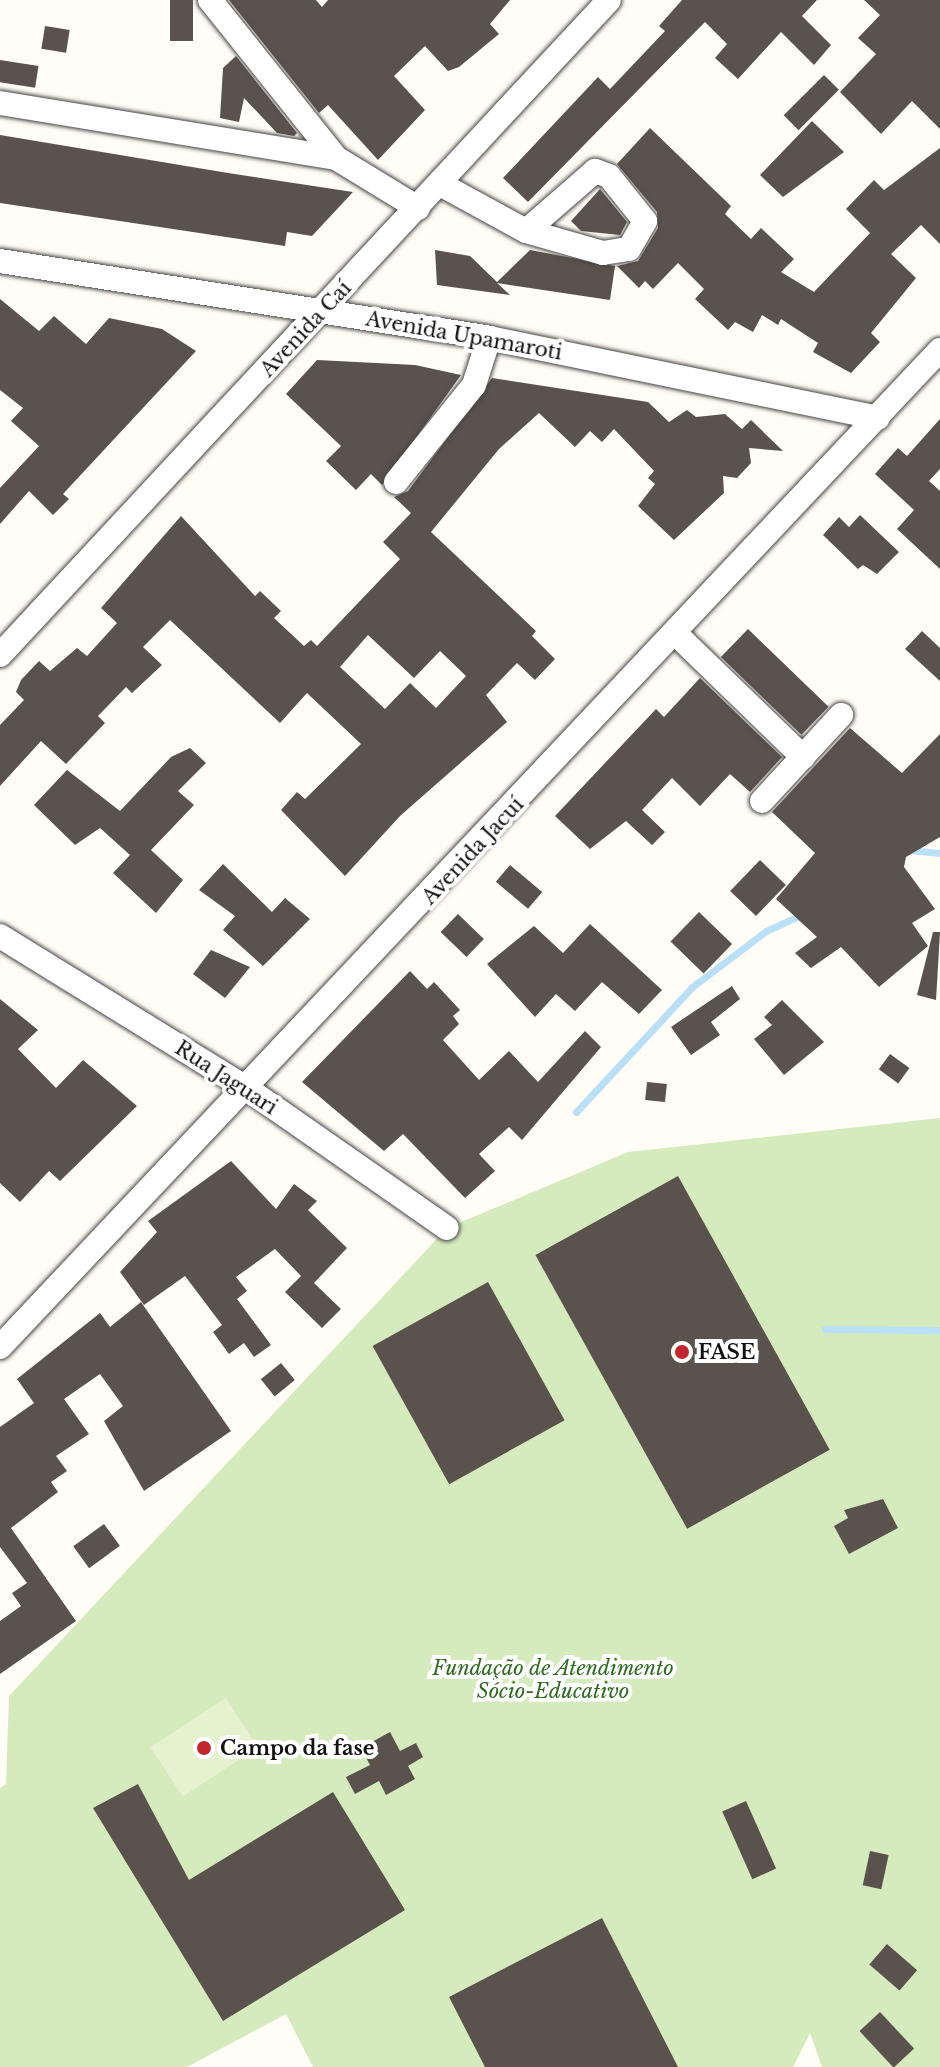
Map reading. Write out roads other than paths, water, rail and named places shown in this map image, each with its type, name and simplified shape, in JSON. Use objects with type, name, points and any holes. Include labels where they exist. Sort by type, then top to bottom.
[{"type":"street","points":[[210,0],[336,158],[418,208]]},
{"type":"street","name":"Avenida Caí","points":[[0,655],[324,312],[609,0]]},
{"type":"street","points":[[0,103],[336,158]]},
{"type":"street","points":[[440,184],[526,231],[603,253],[629,249],[645,221],[609,176],[595,171],[526,231]]},
{"type":"street","name":"Avenida Upamaroti","points":[[0,261],[489,338],[878,418]]},
{"type":"street","points":[[396,482],[474,385],[489,338]]},
{"type":"street","name":"Avenida Jacuí","points":[[0,1347],[249,1090],[940,350]]},
{"type":"street","points":[[676,634],[803,757]]},
{"type":"street","points":[[762,801],[841,715]]},
{"type":"street","name":"Rua Jaguari","points":[[0,936],[249,1090],[447,1228]]},
{"type":"waterway","points":[[910,850],[940,853]]},
{"type":"waterway","points":[[576,1112],[692,987],[766,931],[803,914]]},
{"type":"waterway","points":[[825,1329],[940,1330]]},
{"type":"place","name":"FASE","points":[[682,1352]]},
{"type":"place","name":"Campo da fase","points":[[204,1748]]},
{"type":"park label","name":"Fundação de Atendimento Sócio-Educativo","points":[[553,1680]]}]
